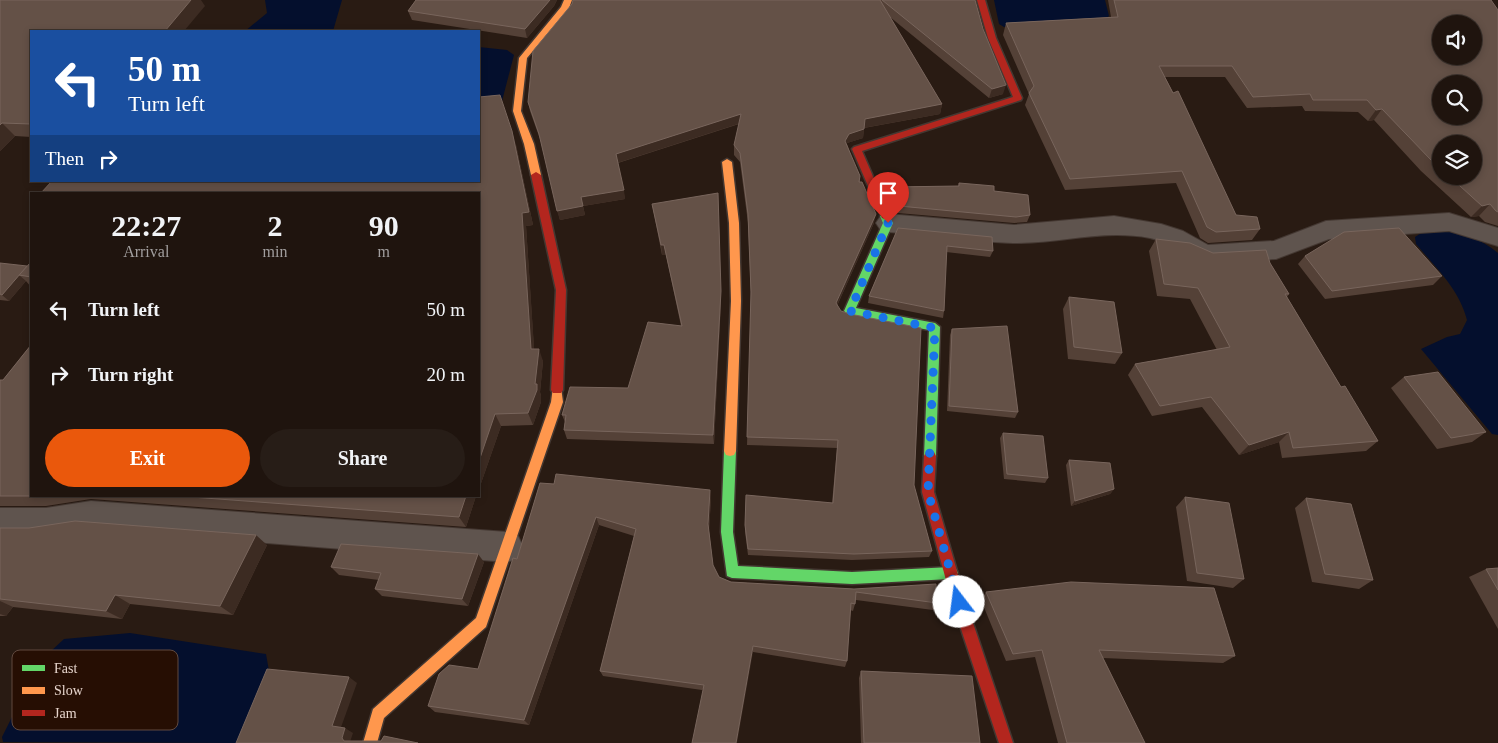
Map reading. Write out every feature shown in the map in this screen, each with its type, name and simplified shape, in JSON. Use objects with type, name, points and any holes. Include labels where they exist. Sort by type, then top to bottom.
[{"type":"street","points":[[370,743],[378,714],[481,622],[557,402],[561,290],[529,144],[517,111],[523,58],[565,8],[568,0]]},
{"type":"street","points":[[981,0],[992,38],[1018,98],[857,149],[888,223],[850,311],[935,328],[928,492],[951,573],[1006,743]]},
{"type":"street","points":[[728,162],[734,223],[736,301],[726,532],[732,572],[852,578],[951,573]]},
{"type":"street","points":[[888,223],[1014,234],[1114,225],[1152,230],[1174,237],[1205,254],[1276,250],[1326,230],[1449,222],[1457,223],[1486,235],[1498,237]]},
{"type":"street","points":[[0,522],[46,522],[91,515],[507,547]]},
{"type":"water","points":[[265,0],[342,0],[333,30],[246,30],[267,13]]},
{"type":"water","points":[[994,0],[1105,0],[1109,16],[1102,21],[1004,27],[999,24]]},
{"type":"water","points":[[480,47],[507,50],[514,55],[502,101],[480,103]]},
{"type":"water","points":[[1439,231],[1470,237],[1484,243],[1498,253],[1498,435],[1492,434],[1421,349],[1447,337],[1460,334],[1467,320],[1453,289],[1416,244],[1415,237],[1423,232]]},
{"type":"water","points":[[130,633],[266,654],[269,671],[240,743],[3,742],[2,737],[12,717],[12,730],[178,730],[178,650],[52,650],[64,639]]},
{"type":"building","points":[[0,0],[191,0],[166,30],[30,30],[30,124],[2,123],[0,125]]},
{"type":"building","points":[[416,0],[550,0],[525,29],[408,11]]},
{"type":"building","points":[[573,0],[880,0],[942,104],[865,119],[864,129],[849,134],[845,141],[860,176],[859,182],[862,182],[876,214],[836,303],[841,311],[850,314],[921,328],[914,485],[932,551],[854,554],[748,549],[745,525],[746,495],[833,503],[838,440],[747,437],[751,292],[748,214],[740,153],[734,145],[741,114],[616,154],[624,190],[581,197],[583,206],[557,211],[539,134],[528,102],[533,51],[572,4]]},
{"type":"building","points":[[882,0],[975,0],[983,29],[1006,85],[992,89]]},
{"type":"building","points":[[1114,0],[1491,0],[1498,10],[1498,212],[1490,204],[1482,206],[1459,185],[1482,185],[1482,135],[1432,135],[1432,161],[1382,109],[1376,110],[1367,100],[1313,100],[1310,94],[1253,97],[1232,66],[1159,66],[1173,93],[1178,91],[1236,215],[1257,217],[1260,229],[1216,232],[1207,227],[1182,171],[1070,179],[1029,93],[1034,86],[1006,23],[1118,17]]},
{"type":"building","points":[[500,95],[512,131],[529,212],[522,213],[531,349],[539,349],[535,384],[537,384],[537,390],[528,413],[495,414],[480,458],[480,192],[42,192],[51,182],[480,182],[480,97]]},
{"type":"building","points":[[959,183],[994,186],[994,191],[1028,195],[1030,215],[1016,217],[899,206],[891,187],[959,186]]},
{"type":"building","points":[[718,193],[721,291],[713,435],[564,430],[566,415],[562,415],[570,387],[628,388],[648,322],[682,326],[664,245],[661,245],[652,204]]},
{"type":"building","points":[[898,228],[992,237],[993,251],[947,246],[944,311],[869,296]]},
{"type":"building","points":[[1399,228],[1442,276],[1332,291],[1305,256],[1344,232]]},
{"type":"building","points":[[1156,239],[1190,243],[1213,253],[1266,250],[1270,263],[1289,294],[1285,294],[1341,387],[1345,386],[1378,441],[1293,448],[1289,432],[1249,445],[1211,397],[1160,406],[1135,364],[1230,347],[1198,288],[1164,284]]},
{"type":"building","points":[[0,263],[27,266],[2,295],[0,294]]},
{"type":"building","points":[[30,263],[30,277],[19,275]]},
{"type":"building","points":[[1069,297],[1114,302],[1122,353],[1074,347]]},
{"type":"building","points":[[1007,326],[1018,412],[949,406],[952,329]]},
{"type":"building","points":[[30,346],[30,496],[0,496],[0,380],[3,380]]},
{"type":"building","points":[[1438,372],[1486,432],[1451,438],[1404,377]]},
{"type":"building","points":[[1003,433],[1043,436],[1048,478],[1007,474]]},
{"type":"building","points":[[1069,460],[1110,463],[1114,489],[1075,501]]},
{"type":"building","points":[[556,474],[710,490],[708,524],[713,565],[719,577],[731,582],[854,589],[936,584],[937,603],[856,592],[855,604],[851,603],[847,661],[753,646],[736,743],[692,743],[704,685],[600,671],[636,529],[596,517],[524,720],[428,706],[439,674],[449,665],[478,669],[513,558],[517,559],[540,483],[554,484]]},
{"type":"building","points":[[191,497],[466,497],[459,517]]},
{"type":"building","points":[[1185,497],[1229,503],[1244,579],[1197,573]]},
{"type":"building","points":[[1306,498],[1351,504],[1373,580],[1325,574]]},
{"type":"building","points":[[75,521],[256,535],[220,606],[115,595],[106,611],[0,599],[0,528],[29,528]]},
{"type":"building","points":[[341,544],[478,554],[462,599],[375,589],[381,573],[331,567]]},
{"type":"building","points":[[1498,568],[1498,590],[1486,569]]},
{"type":"building","points":[[1071,582],[1214,588],[1235,656],[1099,650],[1145,743],[1067,743],[1042,650],[1013,654],[986,592]]},
{"type":"building","points":[[267,669],[349,677],[332,726],[345,728],[342,738],[344,741],[381,741],[384,736],[418,743],[236,743]]},
{"type":"building","points":[[861,671],[972,676],[980,743],[864,743]]},
{"type":"traffic: fast","points":[[885,216],[888,223],[849,311],[935,327],[930,456]]},
{"type":"traffic: fast","points":[[730,451],[727,532],[732,572],[852,578],[951,573]]},
{"type":"traffic: slow","points":[[536,175],[529,144],[517,111],[523,58],[565,8],[568,0]]},
{"type":"traffic: slow","points":[[727,162],[734,223],[736,301],[730,451]]},
{"type":"traffic: slow","points":[[370,743],[378,714],[481,622],[557,402],[557,390]]},
{"type":"traffic: jam","points":[[885,216],[857,149],[1018,98],[992,38],[981,0]]},
{"type":"traffic: jam","points":[[536,175],[561,290],[557,390]]},
{"type":"traffic: jam","points":[[930,456],[928,492],[959,602],[1006,743]]},
{"type":"route","points":[[888,223],[850,311],[935,328],[928,492],[959,602]]}]
